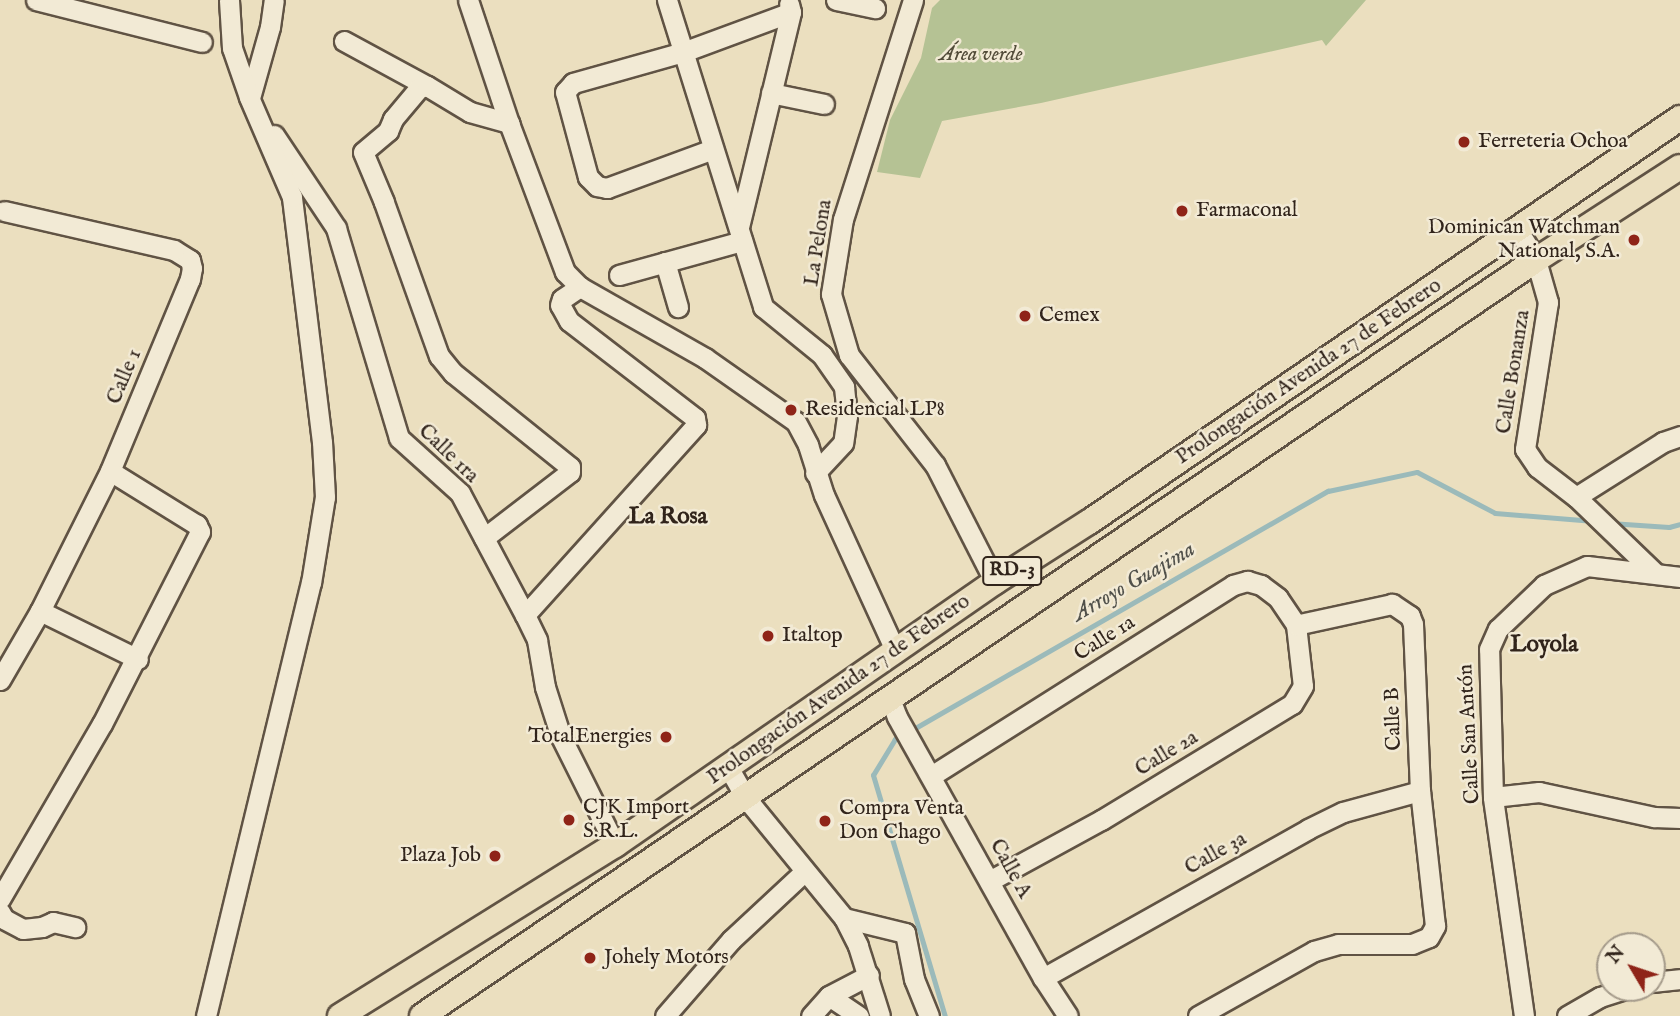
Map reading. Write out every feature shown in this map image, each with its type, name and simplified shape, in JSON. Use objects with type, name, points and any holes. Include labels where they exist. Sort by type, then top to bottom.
[{"type":"main road","name":"Prolongación Avenida 27 de Febrero","points":[[355,1012],[615,845],[995,582],[1089,522],[1680,118]]},
{"type":"main road","name":"Prolongación Avenida 27 de Febrero","points":[[422,1016],[745,797],[893,706],[1110,552],[1535,260],[1680,167]]},
{"type":"main road","points":[[1089,522],[1110,552]]},
{"type":"street","points":[[36,0],[202,42]]},
{"type":"street","points":[[206,1016],[311,583],[325,497],[323,442],[292,197],[249,97],[232,48],[229,0]]},
{"type":"street","points":[[249,97],[271,27],[274,0]]},
{"type":"street","points":[[468,0],[509,124],[565,272],[580,287],[705,358],[796,422],[808,445],[815,473],[896,652]]},
{"type":"street","points":[[667,0],[763,307],[822,355],[844,387],[847,416],[843,443],[815,473]]},
{"type":"street","points":[[836,0],[875,8]]},
{"type":"street","name":"La Pelona","points":[[913,0],[843,219],[831,293],[849,355],[935,465],[995,582]]},
{"type":"street","points":[[713,149],[607,188],[597,186],[588,177],[565,92],[573,83],[683,52],[789,6]]},
{"type":"street","points":[[740,234],[789,6]]},
{"type":"street","points":[[344,41],[470,112],[509,124]]},
{"type":"street","points":[[427,86],[419,88],[393,119],[388,131],[363,152],[384,202],[439,356],[453,373],[570,467],[570,472],[484,538]]},
{"type":"street","points":[[771,93],[824,104]]},
{"type":"street","name":"Calle 1ra","points":[[249,97],[336,228],[399,438],[460,493],[525,615],[537,640],[545,687],[561,737],[615,845]]},
{"type":"street","name":"Calle 1","points":[[0,680],[40,611],[110,471],[190,279],[190,260],[174,250],[4,211]]},
{"type":"street","name":"Calle Bonanza","points":[[1517,229],[1535,260],[1548,302],[1525,449],[1537,467],[1576,497],[1654,572]]},
{"type":"street","points":[[619,275],[665,262],[740,234]]},
{"type":"street","points":[[665,262],[678,307]]},
{"type":"street","points":[[525,615],[696,425],[695,418],[569,321],[560,305],[562,299],[580,287]]},
{"type":"street","points":[[1576,497],[1663,442],[1680,436]]},
{"type":"street","points":[[0,899],[138,659],[200,532],[197,525],[110,471]]},
{"type":"street","name":"Calle San Antón","points":[[1524,1016],[1493,797],[1489,649],[1498,629],[1544,585],[1587,566],[1654,572]]},
{"type":"street","points":[[1654,572],[1680,577]]},
{"type":"street","name":"Calle 1a","points":[[931,776],[1233,585],[1247,581],[1261,585],[1278,598],[1296,625]]},
{"type":"street","name":"Calle B","points":[[1198,1016],[1314,951],[1338,944],[1412,944],[1429,937],[1435,926],[1420,791],[1413,624],[1410,616],[1392,604],[1296,625]]},
{"type":"street","points":[[40,611],[138,659]]},
{"type":"street","name":"Calle 2a","points":[[991,880],[1101,820],[1292,704],[1303,686],[1296,625]]},
{"type":"street","name":"Calle A","points":[[893,706],[1043,978],[1068,1016]]},
{"type":"street","points":[[728,767],[745,797],[844,918],[869,975],[880,1016]]},
{"type":"street","name":"Calle 3a","points":[[1043,978],[1308,828],[1343,812],[1420,791]]},
{"type":"street","points":[[1493,797],[1539,792],[1654,817],[1680,818]]},
{"type":"street","points":[[665,1016],[731,940],[805,872]]},
{"type":"street","points":[[0,912],[4,919],[23,929],[31,930],[53,922],[75,927]]},
{"type":"street","points":[[844,918],[905,933],[914,979],[929,1016]]},
{"type":"street","points":[[811,1016],[829,996],[869,975]]},
{"type":"street","points":[[829,996],[859,1016]]},
{"type":"street","points":[[1567,1016],[1596,999]]},
{"type":"green space","name":"Área verde","points":[[940,0],[1366,0],[1326,46],[1322,40],[1041,103],[942,121],[920,178],[877,172],[890,120],[921,58],[932,8]]},
{"type":"waterway","name":"Arroyo Guajima","points":[[910,731],[1328,491],[1417,472],[1495,513],[1594,521]]},
{"type":"waterway","name":"Arroyo Guajima","points":[[1610,523],[1669,527],[1680,524]]},
{"type":"waterway","name":"Arroyo Guajima","points":[[901,736],[895,739],[873,775],[945,1016]]},
{"type":"place","name":"Ferreteria Ochoa","points":[[1464,142]]},
{"type":"place","name":"Farmaconal","points":[[1182,211]]},
{"type":"place","name":"Dominican Watchman National, S.A.","points":[[1634,240]]},
{"type":"place","name":"Cemex","points":[[1025,316]]},
{"type":"place","name":"Residencial LP8","points":[[791,410]]},
{"type":"place","name":"Italtop","points":[[768,636]]},
{"type":"place","name":"TotalEnergies","points":[[666,737]]},
{"type":"place","name":"CJK Import S.R.L.","points":[[569,820]]},
{"type":"place","name":"Compra Venta Don Chago","points":[[825,821]]},
{"type":"place","name":"Plaza Job","points":[[495,856]]},
{"type":"place","name":"Johely Motors","points":[[590,958]]},
{"type":"district","name":"La Rosa","points":[[668,517]]},
{"type":"district","name":"Loyola","points":[[1544,645]]}]
